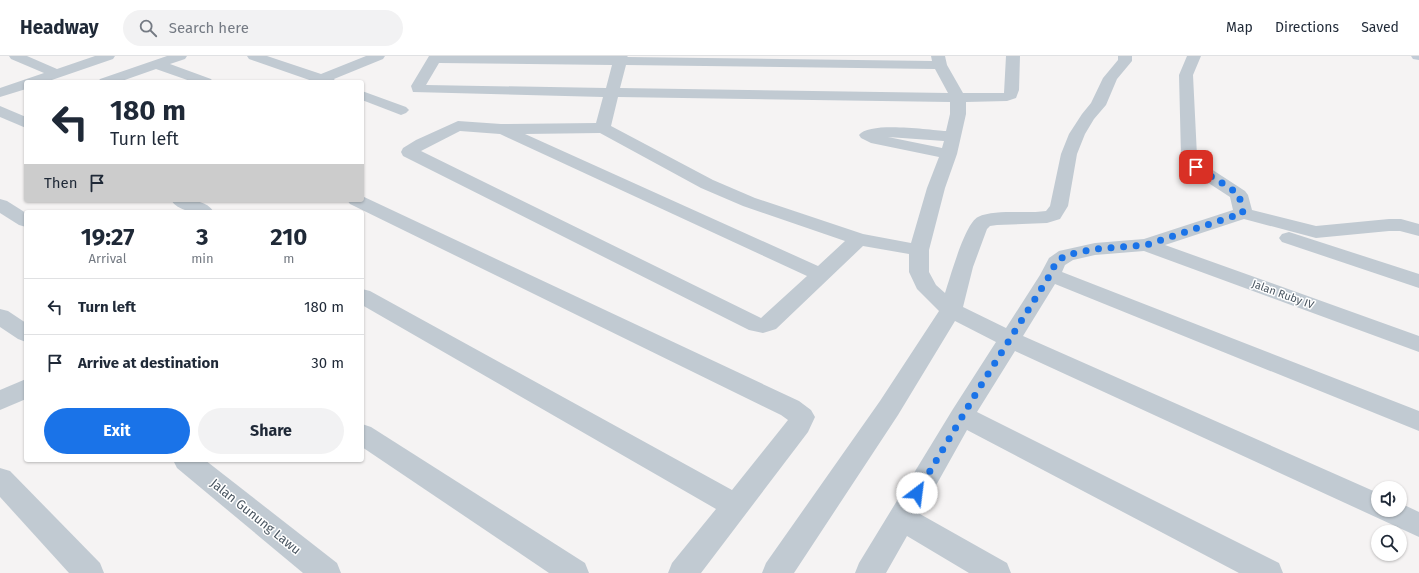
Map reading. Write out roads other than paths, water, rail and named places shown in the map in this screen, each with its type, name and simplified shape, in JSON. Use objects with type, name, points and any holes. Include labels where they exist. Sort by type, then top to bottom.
[{"type":"street","points":[[16,56],[57,74]]},
{"type":"street","points":[[38,80],[108,56]]},
{"type":"street","points":[[111,80],[180,56]]},
{"type":"street","points":[[254,56],[323,80]]},
{"type":"street","points":[[1012,56],[1012,90],[1011,95],[1007,97],[958,98],[418,89],[418,86],[435,58],[939,60],[958,98],[958,114],[949,154],[936,188],[919,250],[919,272],[922,281],[928,289],[951,310],[1009,340],[1371,503]]},
{"type":"street","points":[[777,573],[889,408],[951,310],[978,227],[984,221],[996,219],[1047,217],[1053,215],[1060,206],[1069,154],[1077,134],[1087,117],[1098,105],[1110,78],[1125,61],[1125,56]]},
{"type":"street","points":[[1194,56],[1186,75],[1189,156],[1196,167],[1239,195],[1235,215]]},
{"type":"street","points":[[328,80],[371,57]]},
{"type":"street","points":[[603,128],[621,59]]},
{"type":"street","points":[[156,64],[200,80]]},
{"type":"street","points":[[0,93],[24,85]]},
{"type":"street","points":[[364,96],[401,110]]},
{"type":"street","points":[[3,114],[24,109]]},
{"type":"street","points":[[3,114],[24,122]]},
{"type":"street","points":[[859,239],[768,324],[763,326],[757,325],[409,152],[422,143],[458,126],[501,129],[603,128],[706,184],[727,193],[859,239],[919,250]]},
{"type":"street","points":[[501,129],[643,195],[820,274]]},
{"type":"street","points":[[949,154],[877,140],[867,136],[873,132],[953,137]]},
{"type":"street","points":[[184,202],[200,210]]},
{"type":"street","points":[[0,205],[24,220]]},
{"type":"street","points":[[355,205],[797,412],[802,417],[799,425],[683,573]]},
{"type":"street","points":[[1235,215],[1419,280]]},
{"type":"street","points":[[870,573],[962,416],[1050,275],[1056,262],[1066,255],[1095,249],[1146,245],[1235,215],[1316,232],[1389,225],[1419,230]]},
{"type":"street","name":"Jalan Ruby IV","points":[[1146,245],[1419,344]]},
{"type":"street","points":[[1050,275],[1419,421]]},
{"type":"street","points":[[364,297],[736,506]]},
{"type":"street","points":[[0,316],[24,333]]},
{"type":"street","points":[[0,402],[24,389]]},
{"type":"street","points":[[962,416],[1268,573]]},
{"type":"street","points":[[364,435],[574,573]]},
{"type":"street","name":"Jalan Gunung Lawu","points":[[188,462],[326,573]]},
{"type":"street","points":[[0,479],[89,573]]},
{"type":"street","points":[[1401,517],[1419,525]]},
{"type":"street","points":[[902,518],[996,573]]}]
